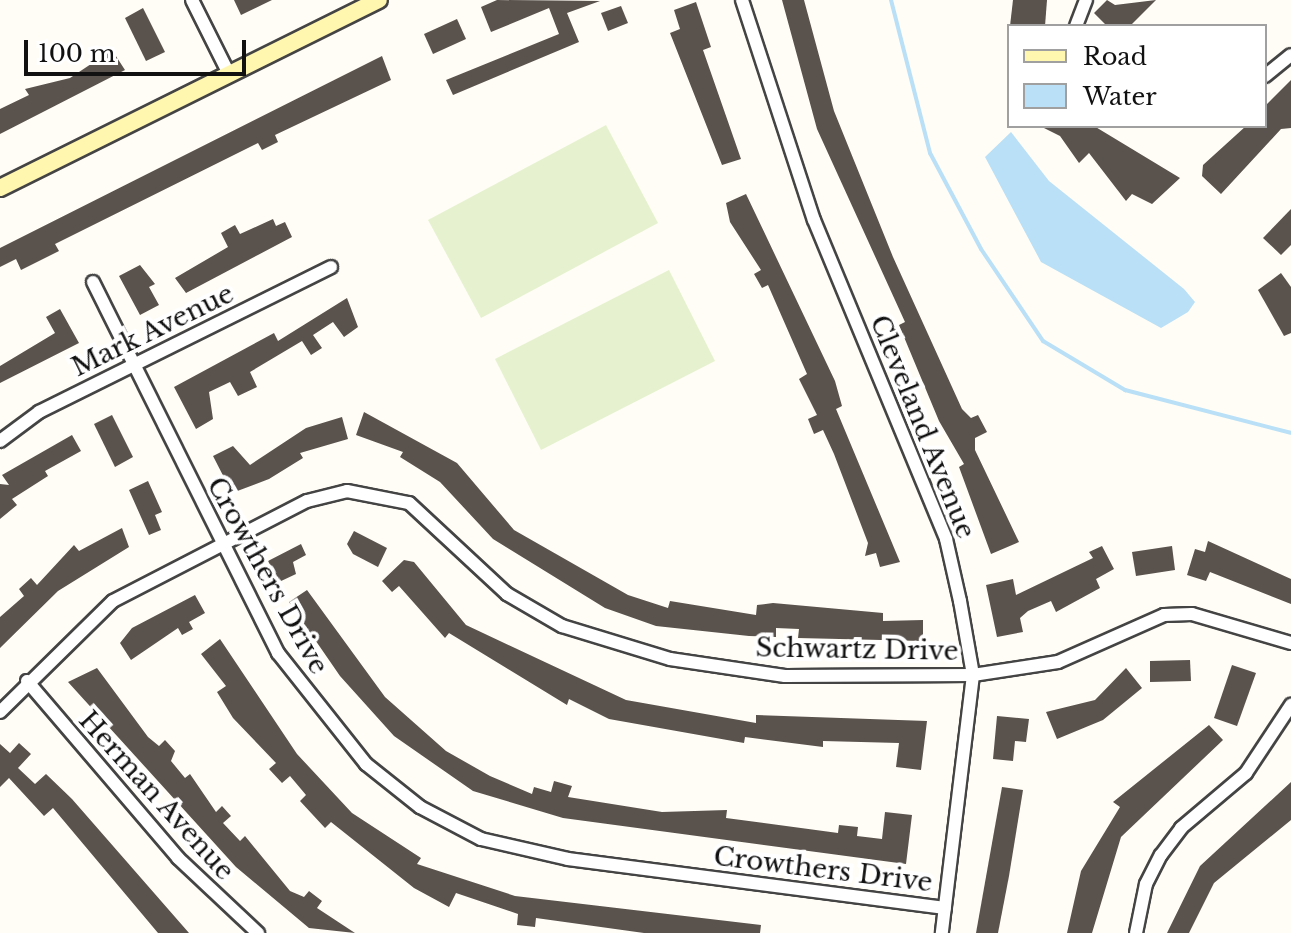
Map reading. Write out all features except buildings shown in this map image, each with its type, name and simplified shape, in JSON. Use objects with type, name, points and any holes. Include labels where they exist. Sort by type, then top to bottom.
[{"type":"main road","points":[[0,188],[379,0]]},
{"type":"street","points":[[192,0],[229,74]]},
{"type":"street","name":"Cleveland Avenue","points":[[742,0],[814,220],[946,539],[973,675],[942,933]]},
{"type":"street","points":[[1077,24],[1086,0]]},
{"type":"street","points":[[1267,74],[1291,55]]},
{"type":"street","name":"Mark Avenue","points":[[0,441],[39,412],[331,267]]},
{"type":"street","name":"Crowthers Drive","points":[[93,282],[221,546],[278,653],[355,752],[420,807],[481,839],[568,859],[945,908]]},
{"type":"street","name":"Schwartz Drive","points":[[0,712],[27,681],[113,601],[307,501],[382,493],[409,503],[507,594],[614,647],[785,676],[973,675],[1058,662],[1164,615],[1192,614],[1291,643]]},
{"type":"street","name":"Herman Avenue","points":[[27,681],[178,858],[258,933]]},
{"type":"street","points":[[1136,933],[1146,884],[1161,855],[1181,828],[1246,773],[1291,705]]},
{"type":"green space","points":[[606,125],[658,223],[481,318],[428,220]]},
{"type":"green space","points":[[669,270],[715,361],[541,450],[495,359]]},
{"type":"water","points":[[1011,132],[1049,181],[1184,289],[1195,302],[1188,312],[1161,328],[1041,262],[985,157]]},
{"type":"waterway","points":[[891,0],[930,153],[981,249],[1043,341],[1125,390],[1291,433]]}]
